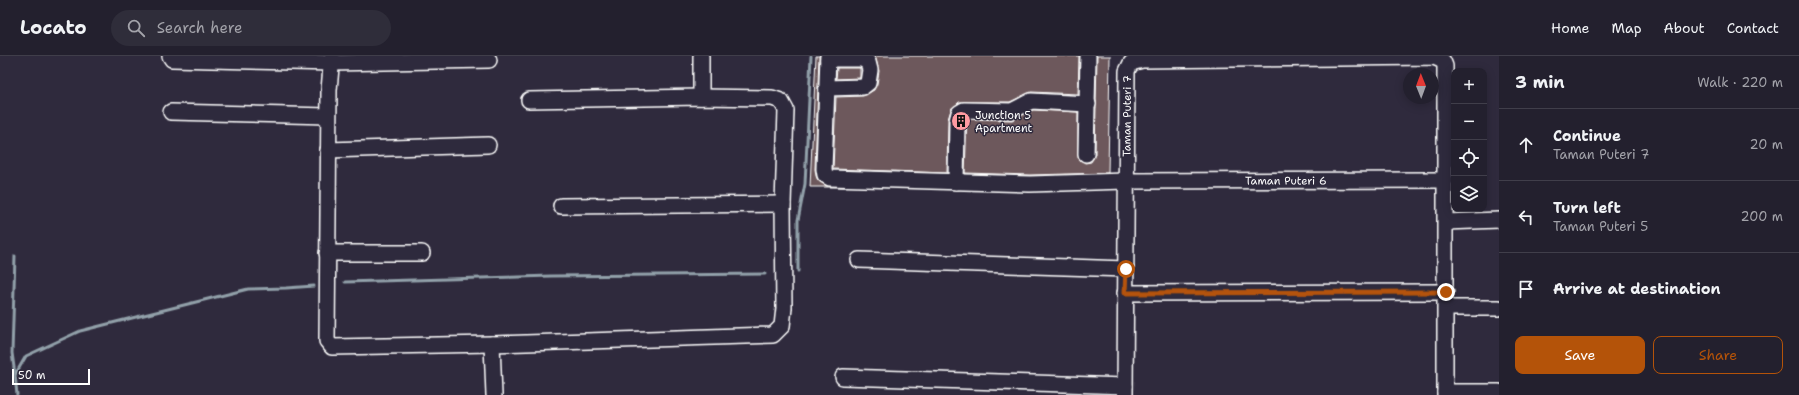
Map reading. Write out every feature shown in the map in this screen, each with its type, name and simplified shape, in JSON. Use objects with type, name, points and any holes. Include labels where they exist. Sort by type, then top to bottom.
[{"type":"street","points":[[170,56],[172,59],[488,60]]},
{"type":"street","points":[[701,56],[701,97]]},
{"type":"street","points":[[1086,154],[1088,56]]},
{"type":"street","points":[[828,57],[862,59],[868,62],[870,76],[868,83],[864,87],[827,88],[828,57]]},
{"type":"street","name":"Taman Puteri 7","points":[[1125,390],[1127,71],[1131,63],[1142,58],[1434,57],[1443,61],[1445,66],[1446,180]]},
{"type":"street","points":[[332,60],[328,116],[327,253],[327,341],[332,347],[492,344],[773,335],[782,326],[784,308],[783,204],[786,110],[781,101],[772,98],[701,97],[529,100]]},
{"type":"street","name":"Taman Puteri 6","points":[[827,88],[824,169],[825,175],[830,178],[1030,184],[1126,181],[1446,180]]},
{"type":"street","points":[[956,182],[957,121],[959,113],[964,110],[1012,111],[1031,101],[1088,104]]},
{"type":"street","points":[[171,112],[328,116]]},
{"type":"street","points":[[328,150],[488,145]]},
{"type":"street","points":[[1446,180],[1445,393],[1499,392]]},
{"type":"street","points":[[561,206],[783,204]]},
{"type":"street","points":[[1446,222],[1499,220]]},
{"type":"street","points":[[327,253],[422,253]]},
{"type":"street","points":[[859,260],[1126,269]]},
{"type":"street","points":[[1125,293],[1446,292]]},
{"type":"street","points":[[1446,308],[1499,308]]},
{"type":"street","points":[[492,344],[494,395]]},
{"type":"street","points":[[843,377],[1125,390]]},
{"type":"building","points":[[816,56],[819,56],[816,176],[818,180],[826,186],[846,187],[810,187]]},
{"type":"building","points":[[875,56],[1079,56],[1078,94],[1031,92],[1010,102],[959,102],[951,110],[948,119],[947,173],[833,169],[836,97],[863,96],[874,90],[877,84],[879,71]]},
{"type":"building","points":[[1097,56],[1110,56],[1108,173],[1030,175],[965,173],[967,119],[1012,120],[1033,110],[1078,112],[1078,158],[1085,163],[1091,162],[1095,154]]},
{"type":"building","points":[[837,68],[860,68],[860,78],[836,79]]},
{"type":"waterway","points":[[798,271],[798,220],[805,184],[811,56]]},
{"type":"waterway","points":[[15,256],[12,353],[15,375]]},
{"type":"waterway","points":[[345,282],[551,276],[765,274]]},
{"type":"waterway","points":[[17,395],[15,375],[26,356],[80,331],[248,289],[314,286]]},
{"type":"place","name":"Junction 5 Apartment","points":[[961,121]]},
{"type":"route","points":[[1126,269],[1125,293],[1446,292]]}]
